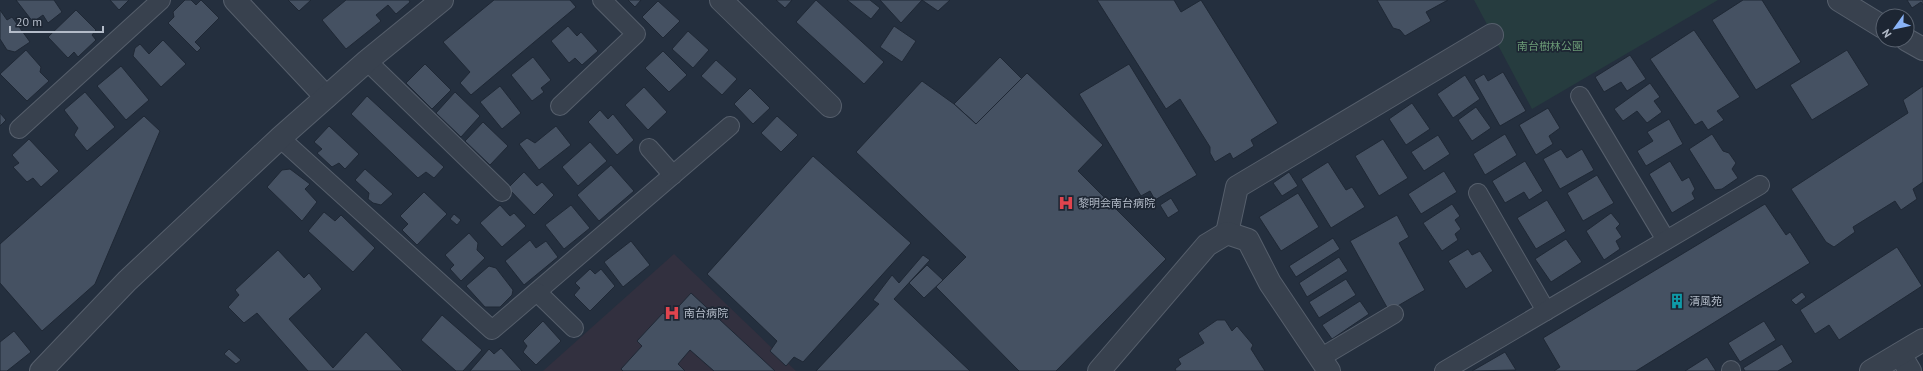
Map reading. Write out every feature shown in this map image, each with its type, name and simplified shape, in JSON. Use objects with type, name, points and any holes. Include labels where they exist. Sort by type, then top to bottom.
[{"type":"street","points":[[235,0],[326,97]]},
{"type":"street","points":[[41,371],[126,281],[280,138],[367,62],[442,0]]},
{"type":"street","points":[[721,0],[830,106]]},
{"type":"street","points":[[1839,0],[1875,22]]},
{"type":"street","points":[[1099,371],[1207,245],[1227,233],[1237,188],[1492,35]]},
{"type":"street","points":[[1227,233],[1248,240],[1270,283],[1324,364]]},
{"type":"street","points":[[1871,371],[1905,363],[1923,340]]},
{"type":"lane","points":[[20,129],[160,0]]},
{"type":"lane","points":[[560,106],[636,34],[602,0]]},
{"type":"lane","points":[[367,62],[502,192]]},
{"type":"lane","points":[[1580,96],[1666,240]]},
{"type":"lane","points":[[280,138],[492,330],[730,126]]},
{"type":"lane","points":[[649,148],[673,175]]},
{"type":"lane","points":[[1444,371],[1760,185]]},
{"type":"lane","points":[[1478,193],[1546,311]]},
{"type":"lane","points":[[537,292],[574,328]]},
{"type":"lane","points":[[1324,364],[1394,314]]},
{"type":"shaded area","name":"南台病院","points":[[674,254],[796,371],[543,371]]},
{"type":"green space","name":"南台樹林公園","points":[[1474,0],[1718,0],[1532,109]]},
{"type":"building","points":[[16,0],[54,0],[62,12],[48,23],[43,15],[33,22]]},
{"type":"building","points":[[110,0],[129,0],[119,10]]},
{"type":"building","points":[[185,0],[191,0],[196,5],[201,0],[219,18],[195,42],[201,48],[197,52],[168,23],[174,17],[173,12]]},
{"type":"building","points":[[288,0],[311,0],[299,11]]},
{"type":"building","points":[[346,0],[409,0],[410,2],[396,14],[388,5],[376,15],[381,21],[346,49],[322,20]]},
{"type":"building","points":[[494,0],[570,0],[576,7],[471,95],[460,83],[470,72],[443,42]]},
{"type":"building","points":[[628,0],[641,0],[635,7]]},
{"type":"building","points":[[776,0],[792,0],[785,8]]},
{"type":"building","points":[[816,0],[884,62],[864,84],[796,22]]},
{"type":"building","points":[[847,0],[870,0],[880,8],[871,19]]},
{"type":"building","points":[[880,0],[922,0],[901,23]]},
{"type":"building","points":[[922,0],[950,0],[938,11]]},
{"type":"building","points":[[1097,0],[1174,0],[1181,12],[1201,0],[1278,123],[1251,140],[1254,146],[1233,159],[1230,153],[1215,162],[1210,153],[1210,147],[1180,99],[1166,109]]},
{"type":"building","points":[[1377,0],[1448,0],[1426,12],[1431,21],[1405,36],[1400,30],[1393,28]]},
{"type":"building","points":[[1743,0],[1762,0],[1801,62],[1756,90],[1712,20]]},
{"type":"building","points":[[1907,0],[1923,0],[1923,5],[1921,2],[1912,8]]},
{"type":"building","points":[[658,1],[680,21],[663,38],[642,17]]},
{"type":"building","points":[[0,10],[7,20],[12,17],[30,42],[15,52],[7,50],[0,39]]},
{"type":"building","points":[[76,10],[96,30],[92,35],[96,40],[78,57],[74,52],[68,58],[48,37]]},
{"type":"building","points":[[568,26],[577,36],[581,32],[598,51],[582,65],[575,58],[569,63],[551,41]]},
{"type":"building","points":[[894,26],[916,41],[902,62],[880,47]]},
{"type":"building","points":[[1694,30],[1740,97],[1717,111],[1724,120],[1708,130],[1702,121],[1695,125],[1650,59]]},
{"type":"building","points":[[688,31],[709,50],[693,68],[672,49]]},
{"type":"building","points":[[163,40],[186,64],[161,87],[133,56],[135,48],[140,44],[149,54]]},
{"type":"building","points":[[26,50],[41,67],[40,72],[49,81],[27,101],[0,74]]},
{"type":"building","points":[[1847,50],[1869,85],[1812,120],[1790,85]]},
{"type":"building","points":[[663,51],[687,75],[669,92],[645,68]]},
{"type":"building","points":[[1630,55],[1646,79],[1627,91],[1621,82],[1604,92],[1595,77]]},
{"type":"building","points":[[533,57],[551,80],[541,88],[544,92],[532,101],[511,75]]},
{"type":"building","points":[[1000,57],[1022,79],[976,124],[954,104]]},
{"type":"building","points":[[716,60],[737,79],[722,95],[701,76]]},
{"type":"building","points":[[425,64],[451,90],[432,109],[406,83]]},
{"type":"building","points":[[1129,64],[1197,175],[1155,200],[1150,191],[1141,196],[1079,94]]},
{"type":"building","points":[[121,66],[149,100],[126,120],[97,86]]},
{"type":"building","points":[[1503,72],[1526,111],[1500,126],[1474,80],[1484,74],[1488,81]]},
{"type":"building","points":[[1027,73],[1103,145],[1078,171],[1166,259],[1056,371],[1019,371],[936,287],[966,257],[856,152],[922,81],[954,104],[976,124]]},
{"type":"building","points":[[1465,75],[1480,99],[1453,118],[1437,94]]},
{"type":"building","points":[[1650,83],[1660,97],[1654,101],[1662,112],[1647,123],[1637,111],[1623,121],[1614,109]]},
{"type":"building","points":[[500,86],[521,113],[502,129],[480,102]]},
{"type":"building","points":[[1923,86],[1923,182],[1913,189],[1917,199],[1901,210],[1895,201],[1853,227],[1855,232],[1834,247],[1826,242],[1791,189],[1908,113],[1903,100]]},
{"type":"building","points":[[644,87],[667,112],[648,130],[625,105]]},
{"type":"building","points":[[750,88],[770,108],[753,124],[734,104]]},
{"type":"building","points":[[85,92],[115,127],[87,151],[74,135],[78,128],[64,110]]},
{"type":"building","points":[[455,92],[480,116],[461,137],[436,113]]},
{"type":"building","points":[[367,96],[444,167],[434,178],[426,172],[418,178],[351,114]]},
{"type":"building","points":[[1412,103],[1430,129],[1406,145],[1389,119]]},
{"type":"building","points":[[1476,107],[1491,128],[1472,141],[1458,120]]},
{"type":"building","points":[[1548,108],[1560,128],[1549,136],[1553,144],[1536,155],[1519,125]]},
{"type":"building","points":[[600,110],[608,119],[613,114],[634,140],[617,155],[588,122]]},
{"type":"building","points":[[0,113],[6,120],[0,126]]},
{"type":"building","points":[[144,116],[160,131],[95,284],[42,331],[0,283],[0,244]]},
{"type":"building","points":[[777,116],[798,135],[781,152],[761,133]]},
{"type":"building","points":[[1669,119],[1683,144],[1646,166],[1637,151],[1653,141],[1647,132]]},
{"type":"building","points":[[483,122],[508,146],[490,165],[465,141]]},
{"type":"building","points":[[329,126],[359,154],[345,169],[339,163],[332,167],[317,153],[322,149],[314,142]]},
{"type":"building","points":[[556,126],[571,145],[539,170],[519,144],[527,138],[535,143]]},
{"type":"building","points":[[1505,134],[1517,155],[1485,175],[1473,154]]},
{"type":"building","points":[[1712,134],[1723,151],[1729,153],[1736,163],[1732,169],[1738,178],[1722,189],[1715,190],[1689,149]]},
{"type":"building","points":[[1438,135],[1450,154],[1424,171],[1411,152]]},
{"type":"building","points":[[29,139],[59,171],[41,187],[33,178],[27,182],[13,167],[19,163],[12,155]]},
{"type":"building","points":[[1383,139],[1408,178],[1379,196],[1355,156]]},
{"type":"building","points":[[590,142],[607,161],[578,186],[562,167]]},
{"type":"building","points":[[1561,149],[1567,158],[1582,149],[1594,170],[1560,189],[1543,159]]},
{"type":"building","points":[[813,156],[911,243],[803,362],[794,357],[786,366],[770,351],[777,341],[707,274]]},
{"type":"building","points":[[1525,161],[1543,191],[1529,200],[1524,192],[1505,203],[1492,181]]},
{"type":"building","points":[[1670,161],[1682,181],[1689,177],[1695,189],[1692,193],[1695,199],[1672,213],[1649,174]]},
{"type":"building","points":[[1328,162],[1346,190],[1352,187],[1365,207],[1331,228],[1301,179]]},
{"type":"building","points":[[611,165],[634,191],[599,221],[577,195]]},
{"type":"building","points":[[290,169],[310,184],[305,189],[317,202],[302,221],[267,187],[282,170]]},
{"type":"building","points":[[365,169],[393,194],[381,205],[373,203],[368,199],[369,193],[355,180]]},
{"type":"building","points":[[1444,171],[1457,192],[1421,214],[1408,194]]},
{"type":"building","points":[[524,172],[537,186],[542,182],[554,195],[534,215],[508,188]]},
{"type":"building","points":[[1289,172],[1298,186],[1282,196],[1273,183]]},
{"type":"building","points":[[1597,175],[1614,203],[1583,221],[1567,193]]},
{"type":"building","points":[[424,192],[447,214],[417,245],[402,230],[408,224],[400,216]]},
{"type":"building","points":[[1298,193],[1319,227],[1281,251],[1259,217]]},
{"type":"building","points":[[1171,198],[1179,211],[1168,218],[1160,205]]},
{"type":"building","points":[[1547,200],[1566,231],[1536,249],[1517,218]]},
{"type":"building","points":[[1452,204],[1460,216],[1455,220],[1461,229],[1455,234],[1458,240],[1442,251],[1423,223]]},
{"type":"building","name":"清風苑","points":[[1765,204],[1786,235],[1790,232],[1810,263],[1636,371],[1554,371],[1560,367],[1543,338]]},
{"type":"building","points":[[500,205],[510,216],[514,213],[526,226],[502,247],[480,223]]},
{"type":"building","points":[[571,205],[590,228],[564,249],[545,225]]},
{"type":"building","points":[[324,212],[335,221],[341,215],[375,248],[353,272],[308,231]]},
{"type":"building","points":[[1611,213],[1620,224],[1616,228],[1622,237],[1616,241],[1620,249],[1604,260],[1586,231]]},
{"type":"building","points":[[454,214],[461,220],[457,225],[450,219]]},
{"type":"building","points":[[1397,215],[1409,237],[1399,243],[1425,290],[1389,311],[1350,241]]},
{"type":"building","points":[[469,233],[478,243],[477,250],[485,258],[461,281],[450,269],[454,265],[445,255]]},
{"type":"building","points":[[1333,238],[1340,249],[1296,277],[1289,266]]},
{"type":"building","points":[[1566,239],[1582,262],[1551,282],[1535,259]]},
{"type":"building","points":[[530,240],[536,248],[546,241],[558,257],[524,285],[505,261]]},
{"type":"building","points":[[631,241],[650,265],[623,287],[604,262]]},
{"type":"building","points":[[1897,247],[1922,286],[1839,340],[1829,325],[1815,334],[1800,310]]},
{"type":"building","points":[[1468,249],[1472,255],[1480,251],[1493,271],[1466,289],[1448,261]]},
{"type":"building","points":[[278,250],[304,278],[309,273],[322,289],[289,319],[333,368],[366,332],[403,371],[308,371],[257,313],[244,323],[228,307],[239,295],[235,290]]},
{"type":"building","points":[[923,255],[930,260],[894,299],[970,371],[816,371],[879,304],[873,300],[892,275],[899,283]]},
{"type":"building","points":[[1339,257],[1348,271],[1307,297],[1299,283]]},
{"type":"building","points":[[927,265],[943,280],[924,298],[909,283]]},
{"type":"building","points":[[489,266],[496,268],[513,290],[512,295],[500,307],[485,307],[466,286]]},
{"type":"building","points":[[590,269],[595,274],[601,269],[615,286],[590,311],[574,295],[580,288],[575,283]]},
{"type":"building","points":[[1346,279],[1356,295],[1319,318],[1309,302]]},
{"type":"building","points":[[1802,292],[1806,297],[1796,305],[1791,300]]},
{"type":"building","points":[[691,293],[775,371],[714,371],[690,350],[678,364],[685,371],[623,371],[621,369],[642,346],[637,341],[663,313],[669,317]]},
{"type":"building","points":[[1360,301],[1369,314],[1332,339],[1322,325]]},
{"type":"building","points":[[442,315],[482,350],[463,371],[456,371],[421,340]]},
{"type":"building","points":[[1217,320],[1225,320],[1232,331],[1237,326],[1253,345],[1251,349],[1265,371],[1176,371],[1175,369],[1181,364],[1178,359],[1204,343],[1198,333]]},
{"type":"building","points":[[543,321],[561,341],[536,365],[523,352],[527,346],[523,341]]},
{"type":"building","points":[[1764,321],[1776,340],[1740,362],[1728,343]]},
{"type":"building","points":[[14,331],[31,352],[7,371],[0,371],[0,342]]},
{"type":"building","points":[[1782,344],[1793,362],[1778,371],[1745,371],[1743,368]]},
{"type":"building","points":[[501,348],[522,371],[470,371],[489,349],[494,354]]},
{"type":"building","points":[[229,349],[241,360],[236,364],[224,354]]},
{"type":"building","points":[[1505,352],[1516,370],[1472,371]]},
{"type":"building","points":[[1707,357],[1716,371],[1685,371]]},
{"type":"place","name":"黎明会南台病院","points":[[1066,203]]},
{"type":"place","name":"清風苑","points":[[1677,301]]},
{"type":"place","name":"南台病院","points":[[672,313]]}]
